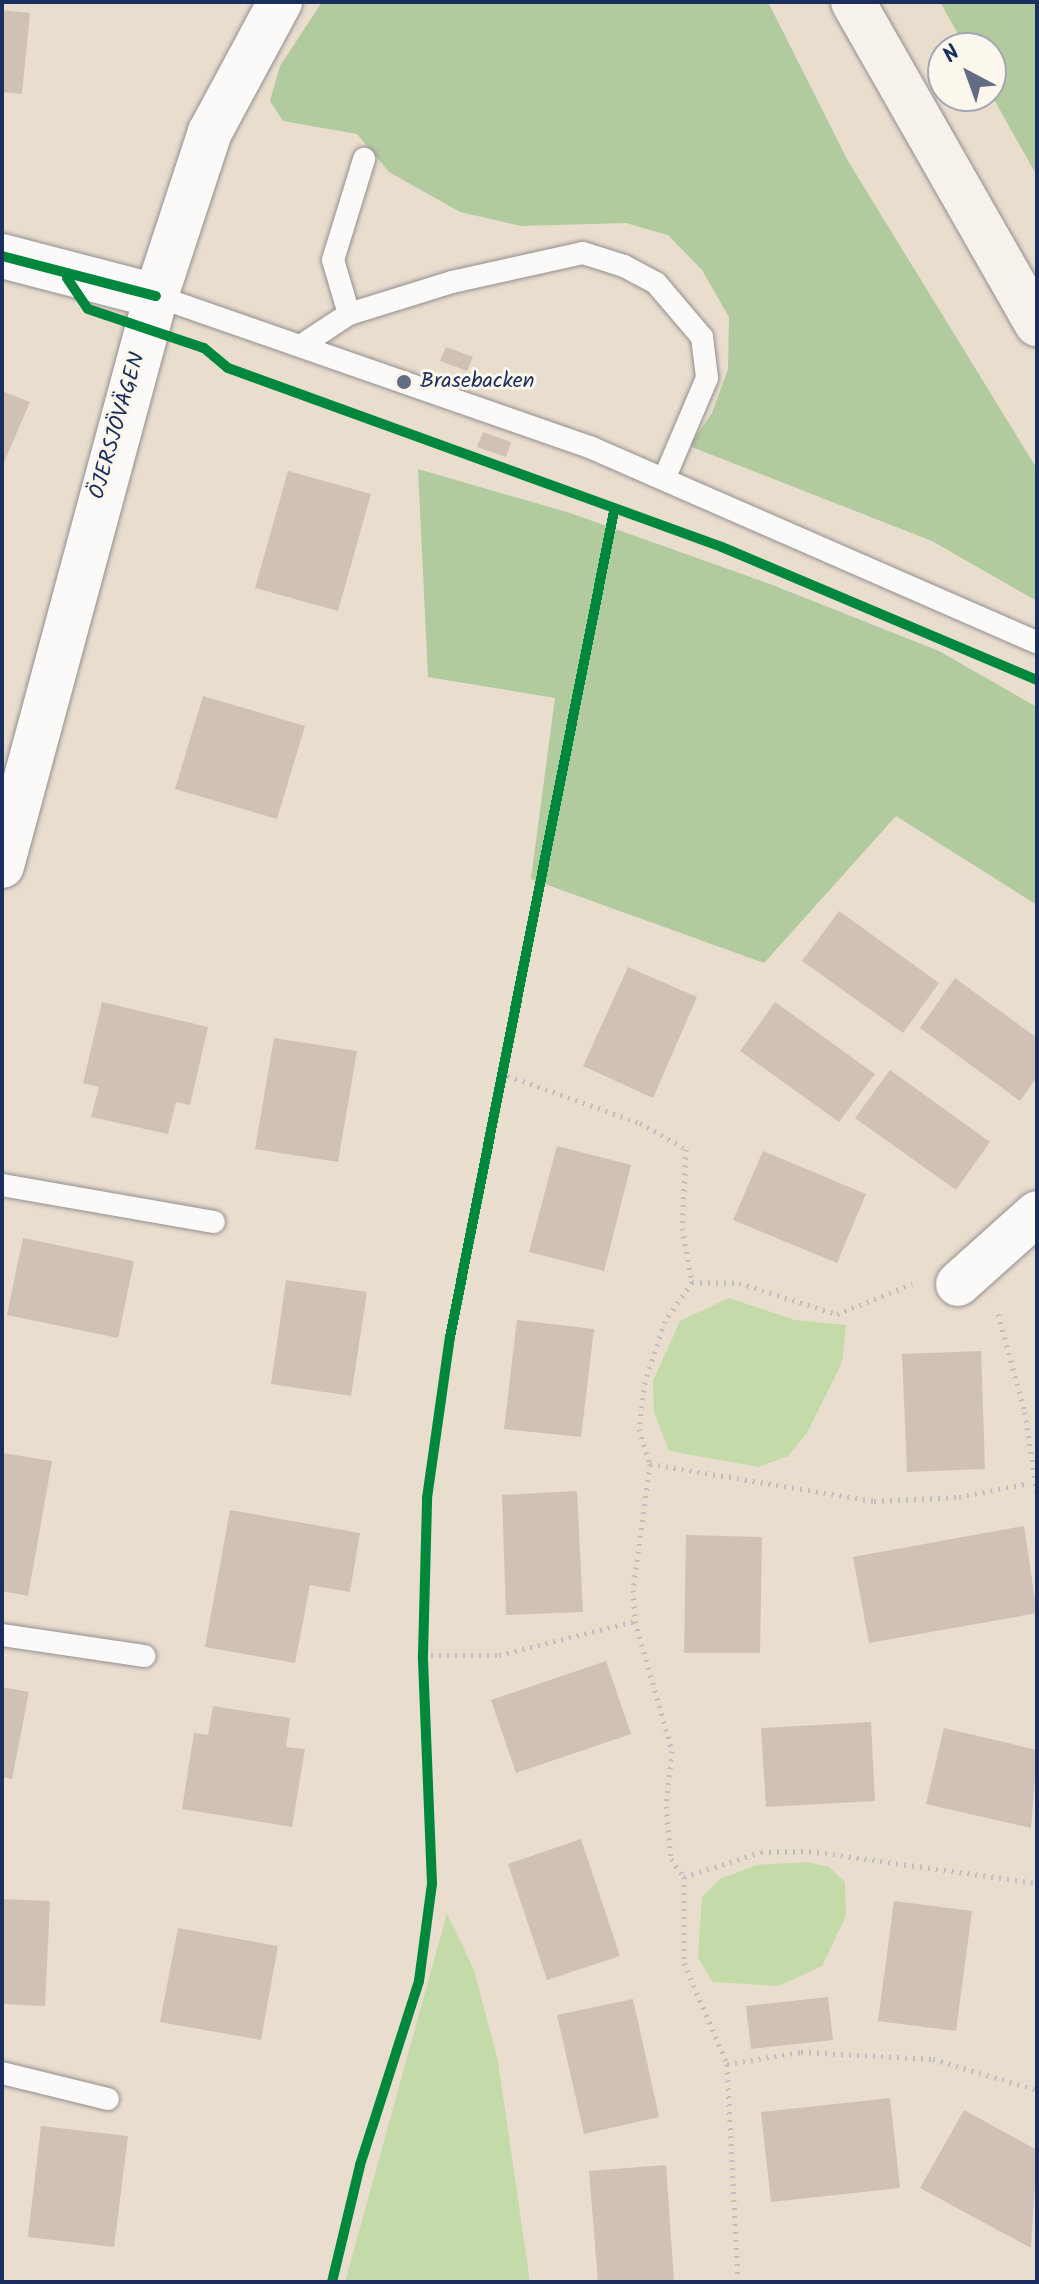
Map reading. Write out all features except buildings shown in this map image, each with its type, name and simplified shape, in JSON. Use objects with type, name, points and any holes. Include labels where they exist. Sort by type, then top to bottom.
[{"type":"street","name":"ÖJERSJÖVÄGEN","points":[[2,866],[156,296],[210,132],[280,2]]},
{"type":"street","points":[[853,2],[1037,324]]},
{"type":"street","points":[[2,256],[156,296]]},
{"type":"street","points":[[958,1284],[1037,1213]]},
{"type":"lane","points":[[349,314],[333,260],[364,159]]},
{"type":"lane","points":[[302,345],[349,314],[583,253],[656,283],[702,337],[707,378],[665,477]]},
{"type":"lane","points":[[156,296],[302,345],[665,477],[1037,642]]},
{"type":"lane","points":[[2,1185],[214,1222]]},
{"type":"lane","points":[[2,1635],[144,1656]]},
{"type":"lane","points":[[2,2073],[108,2099]]},
{"type":"path","points":[[500,1073],[640,1123],[686,1149],[682,1228],[692,1282],[665,1321],[645,1382],[639,1429],[650,1464],[633,1562],[635,1621],[664,1709],[672,1751],[671,1859],[684,1877],[684,1963],[727,2064],[738,2282]]},
{"type":"path","points":[[692,1282],[739,1283],[837,1314],[922,1279],[958,1284],[1001,1316],[1025,1412],[1030,1483],[1037,1494]]},
{"type":"path","points":[[650,1464],[874,1501],[959,1497],[1030,1483]]},
{"type":"path","points":[[423,1655],[499,1655],[635,1621]]},
{"type":"path","points":[[684,1877],[761,1852],[809,1851],[1037,1883]]},
{"type":"path","points":[[727,2064],[801,2052],[933,2059],[1037,2090]]},
{"type":"green space","points":[[322,2],[768,2],[848,161],[1037,469],[1037,601],[932,541],[689,446],[712,413],[728,369],[729,317],[702,270],[668,235],[626,223],[521,226],[460,212],[389,172],[357,134],[283,121],[270,101],[280,66]]},
{"type":"green space","points":[[940,2],[1037,2],[1037,176],[1001,112],[1007,112],[1007,32],[957,32]]},
{"type":"green space","points":[[418,469],[570,513],[770,584],[939,651],[1037,707],[1037,905],[896,816],[764,963],[531,879],[555,698],[428,677]]},
{"type":"green space","points":[[729,1298],[795,1320],[846,1325],[842,1363],[807,1433],[788,1456],[759,1467],[669,1451],[654,1412],[653,1381],[680,1321]]},
{"type":"green space","points":[[808,1862],[829,1867],[845,1882],[846,1916],[822,1966],[779,1986],[712,1982],[698,1957],[702,1897],[720,1879],[757,1865]]},
{"type":"green space","points":[[447,1913],[474,1970],[498,2061],[530,2282],[345,2282]]},
{"type":"cycle path","points":[[2,256],[156,296]]},
{"type":"cycle path","points":[[67,278],[88,309],[204,348],[228,368],[722,547],[1037,680]]},
{"type":"cycle path","points":[[332,2282],[360,2165],[419,1981],[432,1884],[423,1655],[427,1498],[450,1337],[614,511]]},
{"type":"place","name":"Brasebacken","points":[[404,382]]}]
